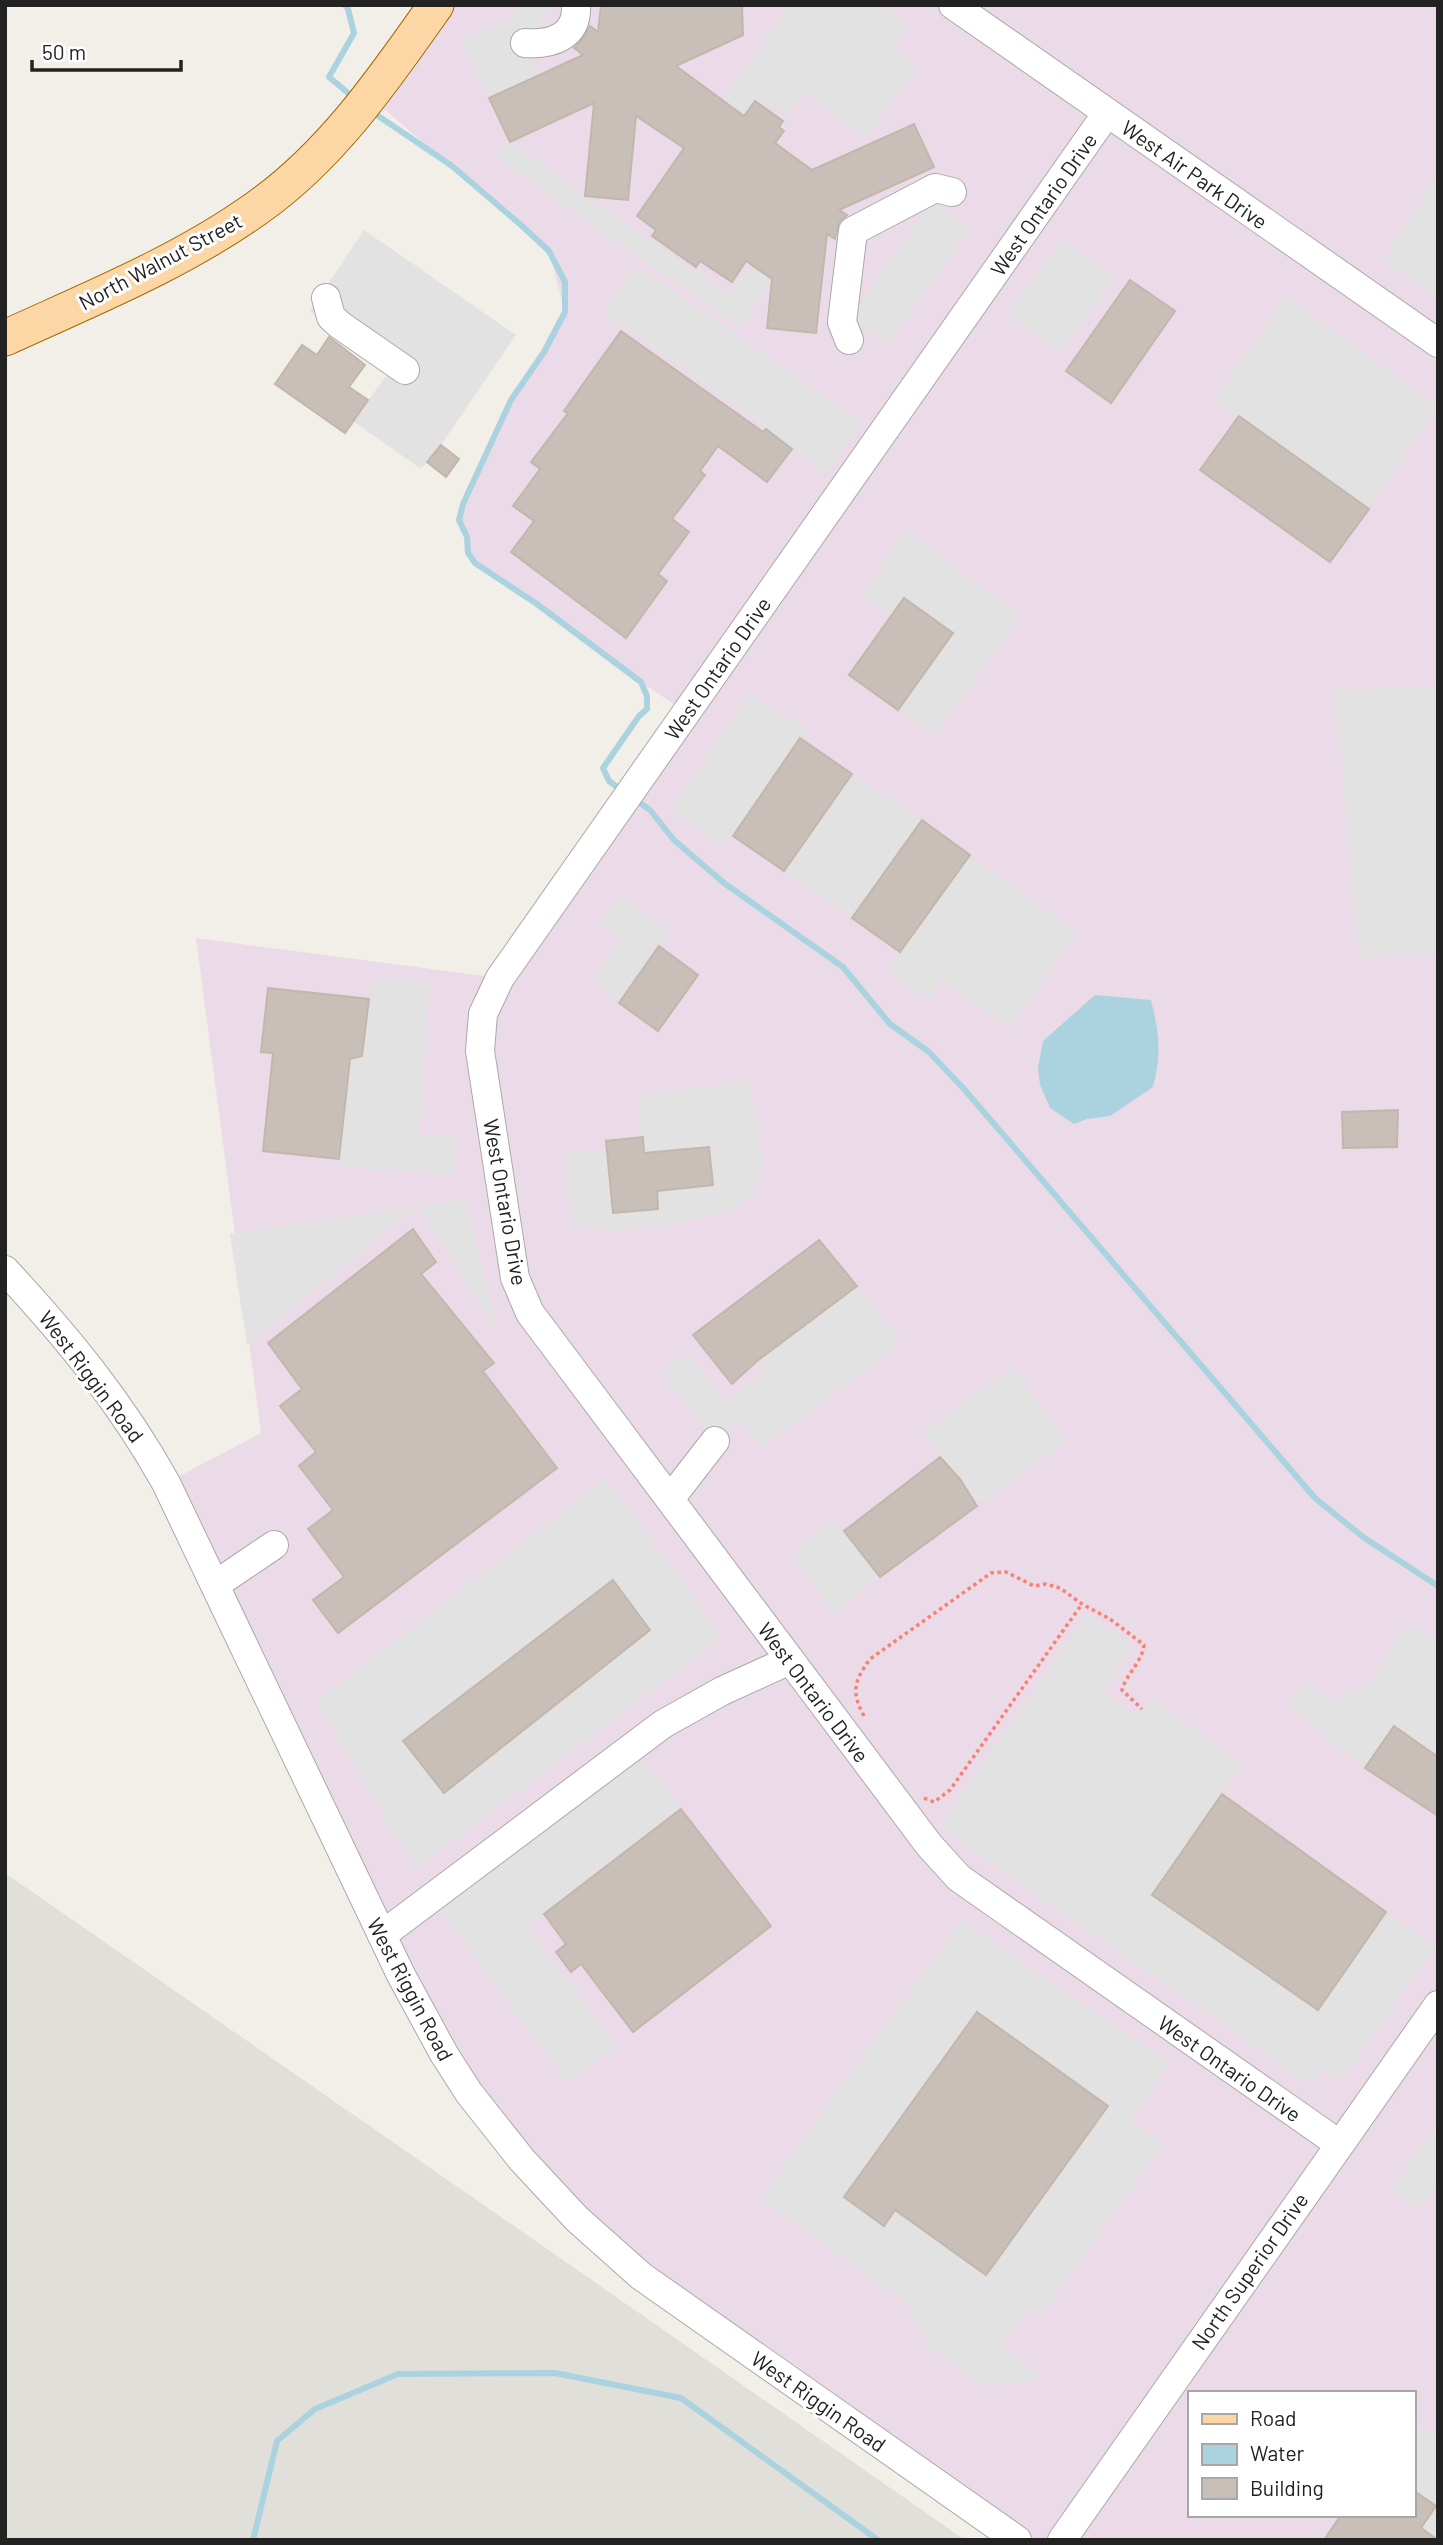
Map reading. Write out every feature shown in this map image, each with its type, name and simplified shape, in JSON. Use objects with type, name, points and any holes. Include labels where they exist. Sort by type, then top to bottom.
[{"type":"main road","name":"North Walnut Street","points":[[5,338],[119,286],[219,233],[257,208],[283,187],[362,107],[436,5]]},
{"type":"street","points":[[525,43],[543,44],[556,41],[567,32],[577,16],[576,5]]},
{"type":"street","name":"West Air Park Drive","points":[[953,5],[1438,343]]},
{"type":"street","name":"West Ontario Drive","points":[[1107,113],[499,978],[483,1014],[480,1051],[515,1278],[530,1314],[929,1845],[959,1878],[1339,2144]]},
{"type":"street","points":[[849,340],[842,323],[853,231],[935,188],[952,192]]},
{"type":"street","points":[[326,298],[331,317],[405,370]]},
{"type":"street","name":"West Riggin Road","points":[[5,1270],[68,1339],[139,1436],[166,1483],[382,1935],[444,2054],[469,2093],[522,2160],[577,2219],[641,2276],[1017,2540]]},
{"type":"street","points":[[670,1499],[715,1441]]},
{"type":"street","points":[[215,1586],[274,1545]]},
{"type":"street","points":[[382,1935],[663,1724],[722,1691],[790,1660]]},
{"type":"street","name":"North Superior Drive","points":[[1062,2540],[1438,2005]]},
{"type":"path","points":[[865,1718],[856,1701],[857,1685],[860,1672],[870,1659],[991,1573],[1006,1572],[1034,1586],[1046,1584],[1060,1588],[1082,1604],[1111,1619],[1144,1645],[1143,1654],[1125,1679],[1122,1690],[1142,1709]]},
{"type":"path","points":[[920,1796],[934,1802],[950,1790],[1082,1604]]},
{"type":"shaded area","points":[[433,5],[1438,5],[1438,2540],[1032,2540],[577,2219],[469,2093],[166,1483],[261,1433],[196,938],[500,978],[685,712],[537,604],[475,563],[459,520],[511,400],[544,352],[565,312],[549,251],[369,96]]},
{"type":"shaded area","points":[[519,5],[554,5],[525,43],[540,75],[489,98],[459,41],[510,19]]},
{"type":"shaded area","points":[[791,5],[882,5],[910,25],[893,48],[918,67],[866,137],[805,92],[783,121],[778,117],[782,111],[772,103],[767,110],[744,116],[722,100]]},
{"type":"shaded area","points":[[510,142],[728,294],[750,264],[772,279],[741,328],[502,162],[494,152]]},
{"type":"shaded area","points":[[1438,175],[1438,299],[1383,260]]},
{"type":"shaded area","points":[[932,201],[972,227],[887,345],[849,318]]},
{"type":"shaded area","points":[[364,230],[516,335],[441,445],[421,469],[353,421],[389,372],[310,311]]},
{"type":"shaded area","points":[[1062,239],[1115,278],[1061,353],[1007,315]]},
{"type":"shaded area","points":[[636,265],[862,422],[826,473],[604,312]]},
{"type":"shaded area","points":[[1286,296],[1438,407],[1369,509],[1214,399]]},
{"type":"shaded area","points":[[904,530],[1021,615],[935,736],[898,710],[952,633],[904,599],[891,616],[862,596]]},
{"type":"shaded area","points":[[1438,686],[1438,953],[1359,958],[1335,690]]},
{"type":"shaded area","points":[[748,693],[808,730],[724,847],[670,810]]},
{"type":"shaded area","points":[[852,774],[922,820],[852,918],[784,871]]},
{"type":"shaded area","points":[[970,855],[1078,933],[1009,1028],[941,981],[929,1000],[888,970]]},
{"type":"shaded area","points":[[622,895],[670,931],[619,1003],[592,980],[620,940],[598,924]]},
{"type":"shaded area","points":[[371,980],[430,981],[419,1134],[455,1137],[453,1174],[338,1167],[350,1059],[362,1056]]},
{"type":"shaded area","points":[[749,1081],[764,1168],[753,1192],[734,1211],[656,1227],[614,1230],[572,1226],[567,1153],[607,1149],[614,1213],[658,1209],[657,1191],[713,1185],[709,1147],[644,1153],[636,1096]]},
{"type":"shaded area","points":[[466,1199],[499,1335],[418,1206]]},
{"type":"shaded area","points":[[418,1206],[247,1345],[230,1234]]},
{"type":"shaded area","points":[[857,1286],[901,1343],[762,1448],[741,1421],[715,1441],[662,1373],[688,1352],[726,1401],[765,1372],[757,1361]]},
{"type":"shaded area","points":[[1012,1367],[1067,1441],[977,1506],[922,1433]]},
{"type":"shaded area","points":[[606,1478],[723,1637],[416,1869],[316,1702]]},
{"type":"shaded area","points":[[833,1519],[880,1577],[833,1614],[792,1552]]},
{"type":"shaded area","points":[[1087,1614],[1134,1647],[1103,1692],[1138,1715],[1150,1699],[1243,1763],[1152,1895],[1386,1912],[1435,1946],[1341,2081],[1324,2070],[1312,2086],[939,1827]]},
{"type":"shaded area","points":[[1406,1623],[1438,1641],[1438,1670],[1433,1679],[1438,1683],[1438,1757],[1394,1727],[1365,1768],[1287,1702],[1306,1683],[1328,1702],[1370,1683]]},
{"type":"shaded area","points":[[633,1746],[681,1809],[528,1926],[617,2047],[567,2083],[431,1898]]},
{"type":"shaded area","points":[[5,1873],[530,2237],[965,2540],[5,2540]]},
{"type":"shaded area","points":[[961,1920],[1170,2063],[1130,2120],[1164,2143],[1041,2316],[1027,2307],[1001,2344],[1045,2379],[985,2386],[928,2346],[905,2301],[760,2199]],"holes":[[[977,2013],[1108,2106],[986,2275],[895,2210],[883,2226]]]},
{"type":"shaded area","points":[[1438,2122],[1438,2182],[1419,2209],[1391,2190]]},
{"type":"shaded area","points":[[1415,2423],[1438,2438],[1438,2540],[1421,2528],[1436,2506],[1415,2491]]},
{"type":"water","points":[[1095,995],[1151,1000],[1156,1022],[1158,1064],[1153,1087],[1110,1116],[1074,1124],[1050,1108],[1040,1085],[1038,1068],[1043,1041]]},
{"type":"building","points":[[601,5],[742,5],[743,35],[676,66],[744,116],[755,101],[783,121],[779,127],[784,131],[775,143],[812,170],[914,124],[934,167],[839,210],[847,215],[839,222],[835,239],[827,234],[816,333],[767,328],[772,279],[746,261],[732,282],[700,261],[696,267],[652,236],[656,230],[637,216],[684,148],[636,116],[628,200],[585,196],[594,103],[510,142],[489,98],[583,55],[574,48],[590,26],[598,32]]},
{"type":"building","points":[[1130,280],[1175,311],[1111,403],[1066,371]]},
{"type":"building","points":[[621,331],[763,432],[766,429],[792,449],[767,482],[718,446],[700,471],[705,475],[672,519],[689,532],[658,574],[667,581],[626,638],[511,552],[534,521],[513,506],[540,469],[531,462],[568,413],[564,411]]},
{"type":"building","points":[[329,337],[365,365],[349,387],[368,400],[345,433],[275,384],[302,345],[317,355]]},
{"type":"building","points":[[1239,416],[1369,509],[1330,562],[1200,470]]},
{"type":"building","points":[[441,445],[459,459],[446,477],[427,462]]},
{"type":"building","points":[[904,598],[953,633],[898,710],[849,675]]},
{"type":"building","points":[[800,738],[852,774],[784,871],[733,836]]},
{"type":"building","points":[[922,820],[970,855],[900,952],[852,918]]},
{"type":"building","points":[[659,946],[698,975],[658,1031],[619,1003]]},
{"type":"building","points":[[268,988],[369,999],[362,1056],[350,1059],[339,1159],[263,1151],[273,1053],[261,1052]]},
{"type":"building","points":[[1398,1110],[1397,1147],[1343,1148],[1342,1112]]},
{"type":"building","points":[[643,1137],[644,1153],[709,1147],[713,1185],[657,1191],[658,1209],[613,1213],[606,1141]]},
{"type":"building","points":[[413,1229],[436,1262],[421,1274],[494,1363],[483,1371],[557,1468],[338,1633],[313,1600],[344,1577],[308,1529],[333,1510],[299,1466],[316,1452],[280,1406],[302,1389],[268,1343]]},
{"type":"building","points":[[819,1240],[857,1286],[757,1361],[732,1384],[693,1335]]},
{"type":"building","points":[[940,1457],[960,1479],[977,1506],[880,1577],[844,1531]]},
{"type":"building","points":[[613,1580],[650,1630],[444,1793],[403,1741]]},
{"type":"building","points":[[1394,1726],[1438,1757],[1438,1816],[1365,1768]]},
{"type":"building","points":[[1222,1794],[1386,1912],[1318,2010],[1152,1895]]},
{"type":"building","points":[[681,1809],[771,1926],[633,2032],[581,1964],[571,1972],[556,1952],[566,1944],[544,1914]]},
{"type":"building","points":[[977,2012],[1108,2106],[986,2275],[895,2210],[884,2226],[844,2197]]},
{"type":"building","points":[[1415,2491],[1436,2506],[1421,2528],[1438,2540],[1324,2540],[1340,2517],[1415,2517]]},
{"type":"waterway","points":[[345,5],[354,33],[329,77],[354,98]]},
{"type":"waterway","points":[[371,111],[452,166],[521,225],[549,251],[565,282],[565,312],[544,352],[511,400],[463,504],[459,520],[467,537],[468,553],[475,563],[537,604],[641,682],[647,696],[647,709],[639,716],[603,768],[609,781],[621,790]]},
{"type":"waterway","points":[[633,798],[650,810],[674,840],[724,883],[843,967],[890,1024],[929,1052],[964,1089],[1315,1498],[1363,1537],[1438,1586]]},
{"type":"waterway","points":[[253,2540],[277,2441],[315,2409],[398,2374],[555,2373],[681,2398],[878,2540]]}]
